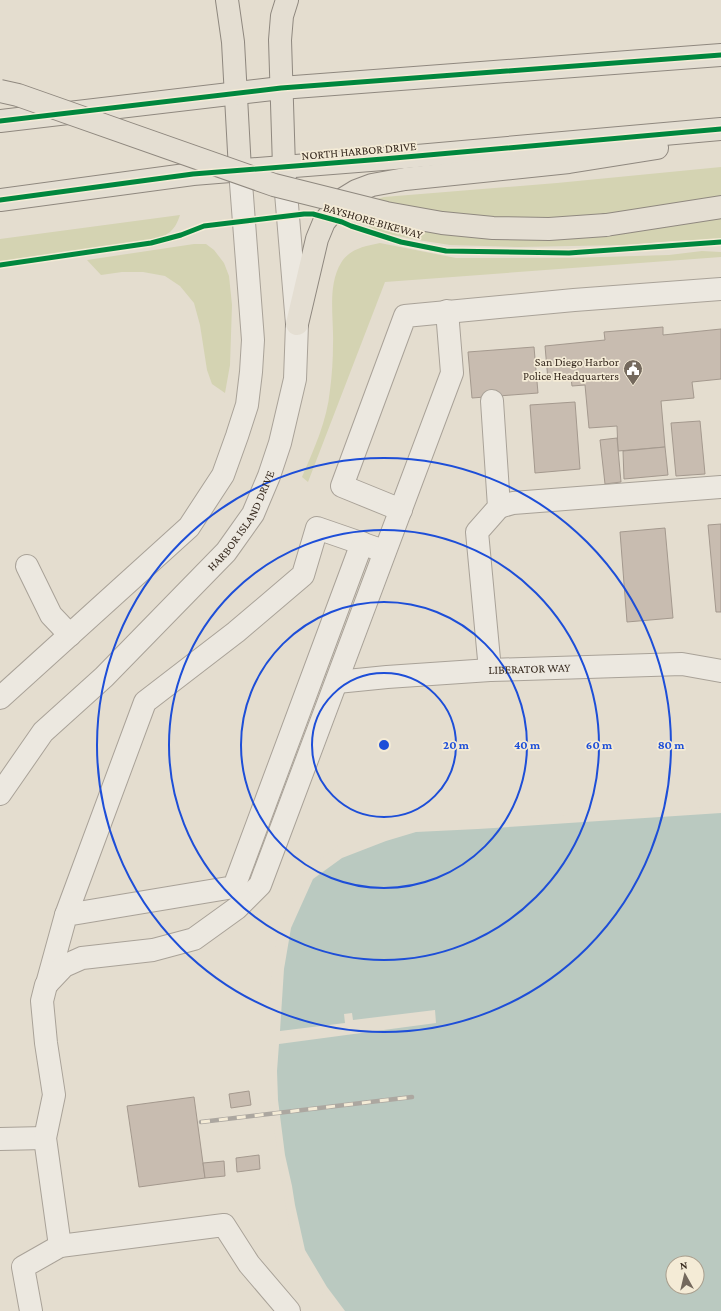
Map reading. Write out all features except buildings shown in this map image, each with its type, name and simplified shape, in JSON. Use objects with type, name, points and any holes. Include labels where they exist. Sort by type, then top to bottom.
[{"type":"main road","points":[[227,0],[233,42],[234,93],[240,170]]},
{"type":"main road","points":[[284,167],[280,40],[282,16],[287,0]]},
{"type":"main road","points":[[0,121],[281,88],[721,55]]},
{"type":"main road","points":[[0,91],[18,95],[274,185],[386,213],[442,223],[493,228],[549,229],[606,225],[721,207]]},
{"type":"main road","name":"NORTH HARBOR DRIVE","points":[[0,200],[193,174],[721,129]]},
{"type":"main road","points":[[297,324],[317,239],[324,222],[343,199],[356,191],[372,185],[405,178],[569,162],[721,138]]},
{"type":"street","name":"HARBOR ISLAND DRIVE","points":[[0,794],[42,732],[104,677],[226,552],[253,514],[269,476],[280,443],[295,380],[297,324],[284,167]]},
{"type":"street","points":[[0,698],[189,527],[222,476],[247,405],[252,372],[253,340],[240,170]]},
{"type":"street","points":[[401,510],[342,486],[405,316],[721,289]]},
{"type":"street","points":[[46,985],[64,966],[82,958],[153,950],[194,939],[237,908],[260,885],[452,373],[448,312]]},
{"type":"street","points":[[492,402],[499,507]]},
{"type":"street","points":[[490,670],[477,532],[499,507],[513,503],[721,487]]},
{"type":"street","points":[[60,1246],[45,1138],[54,1095],[46,1043],[42,1001],[66,915],[145,702],[236,632],[303,575],[317,528],[359,549],[386,552]]},
{"type":"street","points":[[66,915],[234,887],[359,549]]},
{"type":"street","points":[[27,566],[51,615],[70,635]]},
{"type":"street","name":"LIBERATOR WAY","points":[[337,682],[490,670],[682,664],[721,671]]},
{"type":"street","points":[[0,1139],[45,1138]]},
{"type":"street","points":[[31,1311],[23,1267],[60,1246],[224,1224],[249,1264],[289,1311]]},
{"type":"green space","points":[[721,167],[721,239],[627,245],[518,247],[450,245],[378,232],[361,222],[357,212],[367,202],[384,197],[557,183]]},
{"type":"green space","points":[[180,215],[178,221],[170,232],[152,241],[0,262],[0,239]]},
{"type":"green space","points":[[380,243],[456,258],[568,258],[669,255],[702,251],[721,252],[721,257],[385,282],[308,482],[302,477],[323,424],[330,390],[333,355],[332,303],[334,282],[337,272],[344,258],[348,254],[363,247]]},
{"type":"green space","points":[[194,244],[206,244],[214,250],[224,263],[229,276],[232,305],[230,365],[225,393],[212,384],[207,370],[200,325],[194,303],[180,286],[165,276],[143,272],[122,272],[101,275],[87,260]]},
{"type":"shaded area","points":[[721,808],[721,1311],[335,1311],[294,1246],[271,1096],[271,992],[307,872],[373,830]]},
{"type":"pier","points":[[721,806],[721,813],[416,832],[386,841],[342,858],[313,879],[291,928],[284,969],[280,1031],[345,1023],[344,1014],[352,1013],[353,1020],[435,1010],[436,1023],[279,1044],[277,1071],[278,1100],[285,1155],[295,1205],[305,1250],[327,1287],[345,1311],[333,1311],[292,1247],[269,1096],[269,992],[278,931],[305,871],[339,845],[373,828]]},
{"type":"railway","points":[[201,1122],[412,1097]]},
{"type":"cycle path","points":[[0,121],[281,88],[721,55]]},
{"type":"cycle path","points":[[0,200],[193,174],[721,129]]},
{"type":"cycle path","name":"BAYSHORE BIKEWAY","points":[[0,265],[151,243],[181,235],[204,226],[304,214],[313,214],[342,222],[401,242],[446,251],[569,253],[721,242]]},
{"type":"place","name":"San Diego Harbor Police Headquarters","points":[[633,386]]}]
